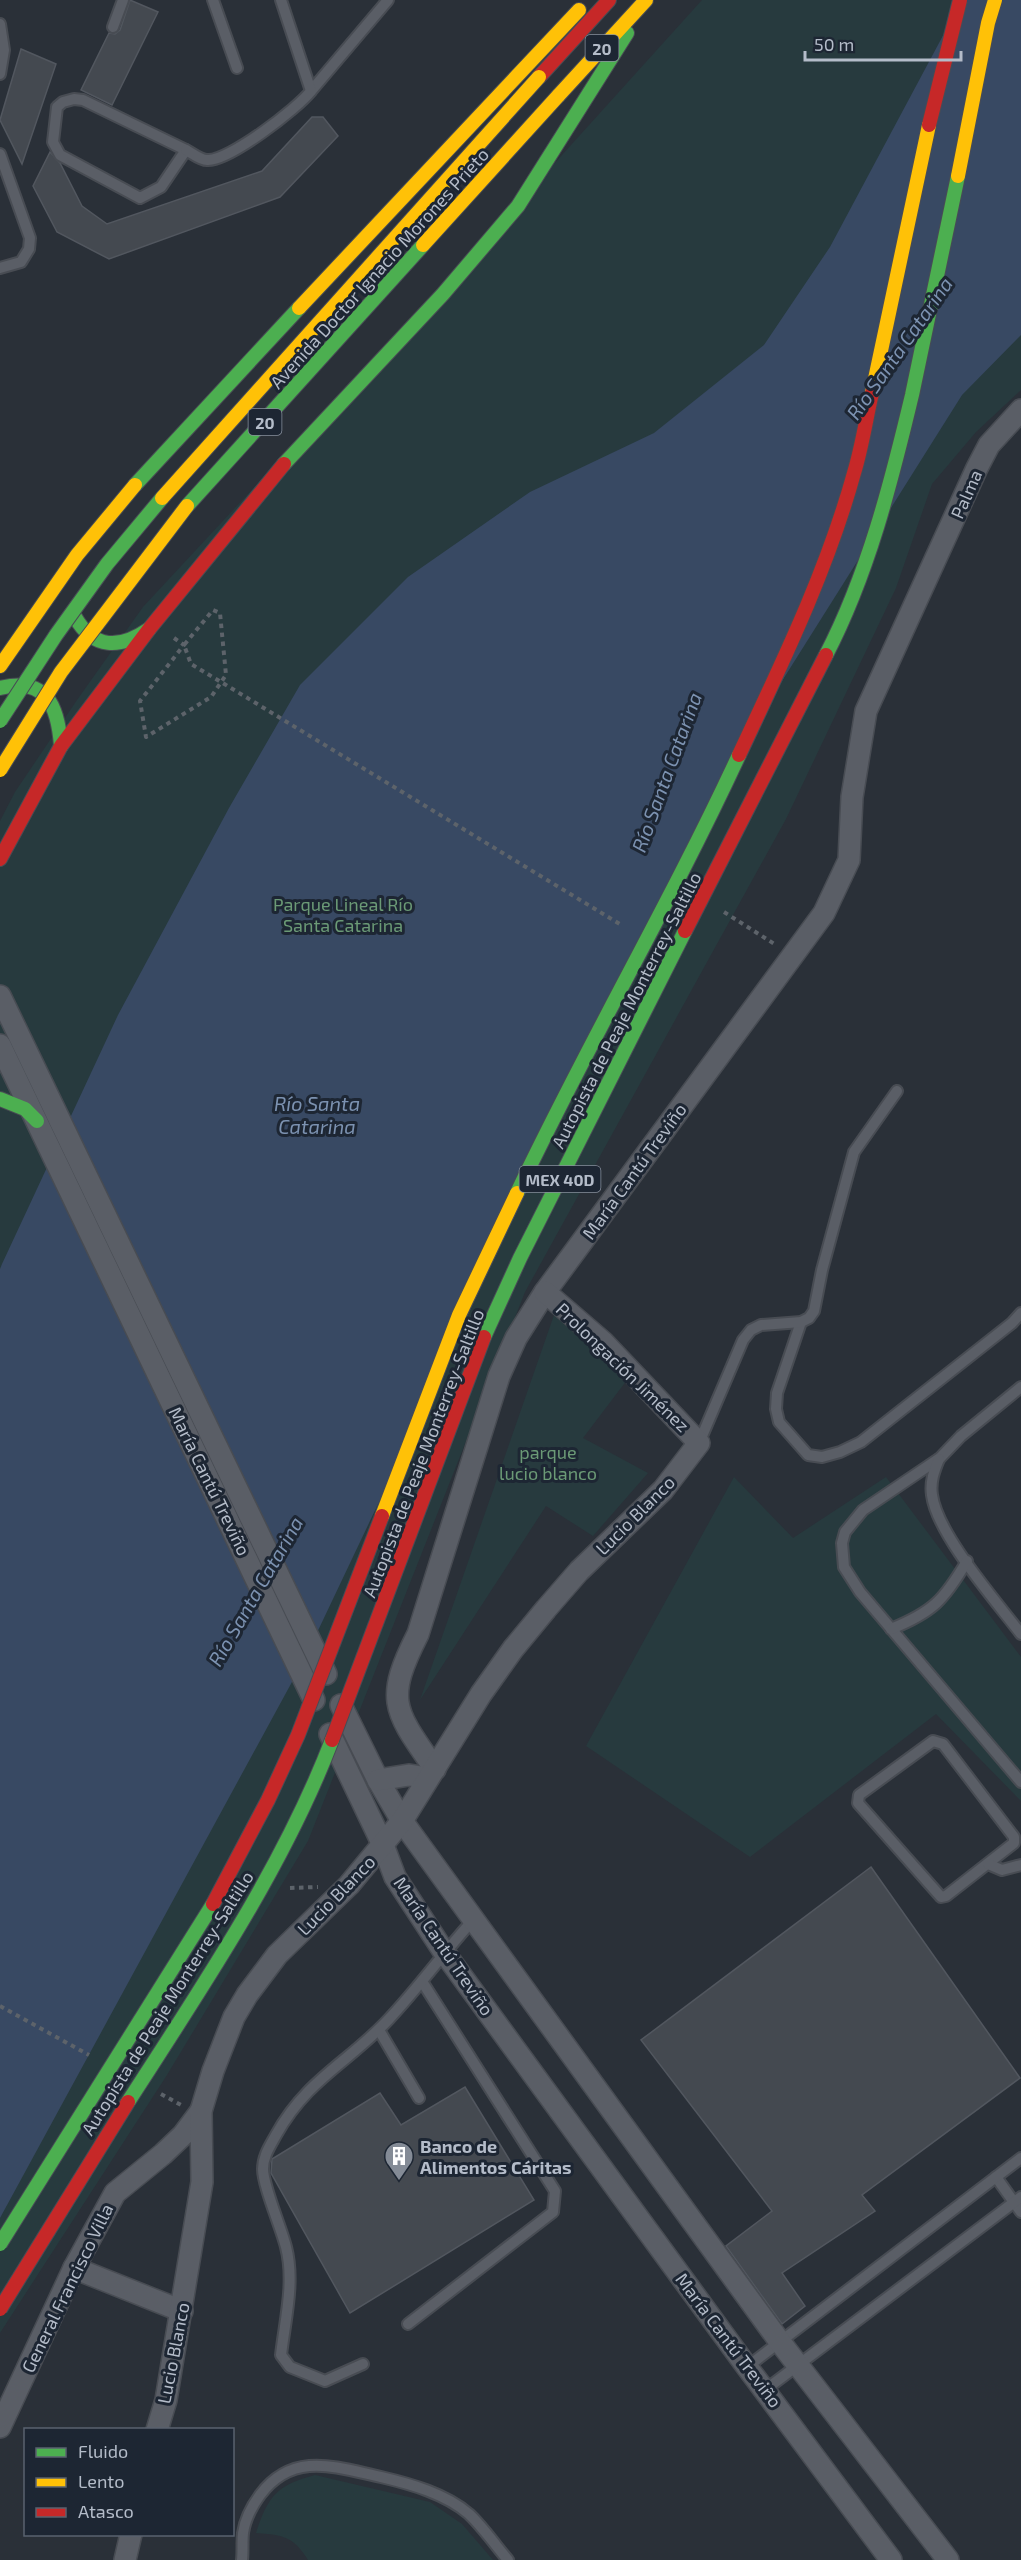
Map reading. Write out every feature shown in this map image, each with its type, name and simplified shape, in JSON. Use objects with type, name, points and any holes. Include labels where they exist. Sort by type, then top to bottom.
[{"type":"main road","name":"Avenida Doctor Ignacio Morones Prieto","points":[[0,666],[77,555],[150,466],[572,16],[590,0]]},
{"type":"main road","name":"Avenida Doctor Ignacio Morones Prieto","points":[[0,721],[56,635],[107,564],[182,473],[609,0]]},
{"type":"main road","name":"Avenida Doctor Ignacio Morones Prieto","points":[[0,770],[61,672],[182,511],[646,0]]},
{"type":"main road","name":"20","points":[[0,859],[61,746],[152,625],[272,477],[443,294],[518,206],[591,93],[646,0]]},
{"type":"main road","name":"Autopista de Peaje Monterrey-Saltillo","points":[[0,2244],[209,1912],[268,1800],[298,1735],[459,1315],[548,1127],[711,814],[796,633],[841,516],[855,471],[926,138],[960,0]]},
{"type":"main road","name":"Autopista de Peaje Monterrey-Saltillo","points":[[0,2309],[93,2156],[235,1935],[316,1782],[486,1332],[573,1153],[837,634],[863,567],[892,472],[919,359],[988,23],[995,0]]},
{"type":"main road","points":[[77,555],[72,610],[78,625],[90,637],[104,644],[121,644],[136,639],[152,625]]},
{"type":"main road","points":[[0,688],[28,685],[38,689],[50,700],[57,713],[61,746]]},
{"type":"main road","points":[[0,1100],[25,1109],[41,1129]]},
{"type":"street","name":"Palma","points":[[923,585],[989,445],[1021,410]]},
{"type":"street","name":"María Cantú Treviño","points":[[435,1768],[408,1699],[418,1634],[499,1376],[516,1338],[545,1292],[824,913],[849,860],[852,797],[866,711],[923,585]]},
{"type":"street","name":"María Cantú Treviño","points":[[0,996],[366,1758],[402,1821],[780,2342],[948,2560]]},
{"type":"street","name":"María Cantú Treviño","points":[[0,1045],[347,1769],[395,1876],[444,1952],[891,2560]]},
{"type":"street","name":"Prolongación Jiménez","points":[[545,1292],[603,1342],[699,1443]]},
{"type":"street","name":"Lucio Blanco","points":[[159,2428],[166,2400],[182,2311],[202,2182],[201,2111],[213,2071],[234,2017],[260,1975],[349,1885],[402,1821],[488,1685],[546,1609],[579,1571],[663,1490],[699,1443]]},
{"type":"street","points":[[378,1780],[435,1768]]},
{"type":"street","name":"General Francisco Villa","points":[[0,2427],[74,2268],[115,2193],[163,2154],[201,2111]]},
{"type":"street","points":[[74,2268],[182,2311]]},
{"type":"street","points":[[125,2560],[131,2536]]},
{"type":"lane","points":[[112,27],[123,0]]},
{"type":"lane","points":[[213,0],[237,68]]},
{"type":"lane","points":[[280,0],[311,90]]},
{"type":"lane","points":[[186,150],[161,187],[140,198],[60,155],[53,142],[57,107],[63,102],[74,99],[83,100],[186,150],[206,160],[223,157],[285,117],[302,102],[388,0]]},
{"type":"lane","points":[[0,24],[4,50],[0,74]]},
{"type":"lane","points":[[0,154],[30,238],[28,249],[21,261],[0,268]]},
{"type":"lane","points":[[699,1443],[743,1340],[751,1330],[761,1325],[801,1322],[814,1311],[822,1270],[854,1152],[897,1091]]},
{"type":"lane","points":[[801,1322],[777,1393],[776,1409],[779,1422],[796,1443],[808,1455],[822,1457],[861,1442],[1012,1323],[1021,1313]]},
{"type":"lane","points":[[1021,1387],[961,1436],[940,1458],[863,1510],[845,1532],[842,1543],[844,1567],[860,1592],[1021,1782]]},
{"type":"lane","points":[[940,1458],[932,1477],[932,1495],[936,1513],[945,1532],[1021,1634]]},
{"type":"lane","points":[[891,1629],[917,1618],[935,1606],[948,1593],[967,1562]]},
{"type":"lane","points":[[933,1741],[943,1744],[1014,1837],[1014,1843],[988,1864],[946,1896],[941,1897],[858,1803],[859,1795],[933,1741]]},
{"type":"lane","points":[[988,1864],[1002,1870],[1021,1865]]},
{"type":"lane","points":[[363,2364],[325,2381],[290,2367],[281,2355],[291,2278],[286,2249],[263,2171],[264,2157],[287,2115],[300,2098],[326,2072],[379,2030],[423,1983],[444,1952],[474,1919]]},
{"type":"lane","points":[[408,2324],[553,2212],[555,2191],[423,1983]]},
{"type":"lane","points":[[379,2030],[419,2098]]},
{"type":"lane","points":[[747,2367],[1021,2158]]},
{"type":"lane","points":[[996,2177],[1018,2200],[1021,2212]]},
{"type":"lane","points":[[765,2390],[1018,2200]]},
{"type":"lane","points":[[242,2560],[243,2532],[255,2502],[270,2482],[281,2473],[308,2466],[338,2467],[432,2492],[469,2514],[508,2560]]},
{"type":"path","points":[[213,610],[220,614],[226,675],[212,697],[146,737],[140,701],[184,645],[213,610]]},
{"type":"path","points":[[152,625],[184,645],[191,664],[627,928]]},
{"type":"path","points":[[717,920],[722,910],[768,939]]},
{"type":"green space","name":"Río Santa Catarina","points":[[702,0],[1021,0],[1021,390],[976,432],[932,484],[896,588],[786,819],[525,1292],[308,1841],[167,2075],[0,2333],[0,821],[15,792],[143,607],[534,186]]},
{"type":"green space","name":"parque lucio blanco","points":[[554,1315],[627,1380],[583,1438],[648,1473],[593,1536],[546,1506],[420,1700]]},
{"type":"green space","points":[[734,1477],[793,1538],[886,1477],[1021,1657],[1021,1801],[936,1714],[750,1857],[586,1746]]},
{"type":"green space","points":[[315,2475],[430,2502],[462,2524],[493,2560],[308,2560],[303,2552],[287,2538],[256,2533],[265,2510],[276,2494],[291,2483]]},
{"type":"water","name":"Río Santa Catarina","points":[[962,0],[1021,0],[1021,335],[962,395],[726,770],[305,1658],[0,2218],[0,1269],[2,1264],[118,1015],[229,808],[300,685],[408,577],[530,492],[654,433],[764,345],[830,247]]},
{"type":"building","points":[[130,0],[158,12],[112,105],[81,90],[109,33],[115,34],[120,30]]},
{"type":"building","points":[[21,49],[56,64],[22,164],[0,120]]},
{"type":"building","points":[[312,117],[323,117],[338,136],[280,197],[109,259],[57,232],[33,186],[50,152],[60,163],[82,206],[107,224],[262,171]]},
{"type":"building","points":[[871,1867],[1020,2078],[862,2195],[875,2211],[782,2273],[805,2306],[782,2324],[726,2246],[772,2211],[641,2040]]},
{"type":"building","name":"Banco de Alimentos Cáritas","points":[[465,2087],[534,2200],[350,2313],[271,2173],[272,2159],[380,2093],[401,2125]]},
{"type":"traffic: fast","points":[[284,464],[443,294],[518,206],[627,33]]},
{"type":"traffic: fast","points":[[826,655],[854,593],[887,495],[912,395],[958,176]]},
{"type":"traffic: fast","points":[[187,506],[423,245]]},
{"type":"traffic: fast","points":[[135,485],[299,308]]},
{"type":"traffic: fast","points":[[0,721],[56,635],[107,564],[162,498]]},
{"type":"traffic: fast","points":[[75,617],[90,636],[108,643],[128,640],[149,629]]},
{"type":"traffic: fast","points":[[0,688],[16,685],[29,687],[39,691],[47,698],[57,719],[61,746]]},
{"type":"traffic: fast","points":[[517,1193],[713,811],[739,755]]},
{"type":"traffic: fast","points":[[484,1337],[520,1258],[685,931]]},
{"type":"traffic: fast","points":[[0,1099],[25,1109],[37,1121]]},
{"type":"traffic: fast","points":[[128,2102],[212,1971],[265,1880],[290,1834],[332,1740]]},
{"type":"traffic: fast","points":[[0,2244],[213,1904]]},
{"type":"traffic: slow","points":[[558,96],[646,0]]},
{"type":"traffic: slow","points":[[958,176],[988,23],[995,0]]},
{"type":"traffic: slow","points":[[299,308],[579,10]]},
{"type":"traffic: slow","points":[[162,498],[539,77]]},
{"type":"traffic: slow","points":[[423,245],[558,96]]},
{"type":"traffic: slow","points":[[872,393],[929,125]]},
{"type":"traffic: slow","points":[[0,666],[77,555],[135,485]]},
{"type":"traffic: slow","points":[[0,770],[61,672],[187,506]]},
{"type":"traffic: slow","points":[[382,1516],[459,1315],[517,1193]]},
{"type":"traffic: jam","points":[[539,77],[609,0]]},
{"type":"traffic: jam","points":[[929,125],[960,0]]},
{"type":"traffic: jam","points":[[739,755],[802,616],[831,545],[857,463],[872,393]]},
{"type":"traffic: jam","points":[[0,859],[61,746],[150,628],[284,464]]},
{"type":"traffic: jam","points":[[685,931],[826,655]]},
{"type":"traffic: jam","points":[[332,1740],[484,1337]]},
{"type":"traffic: jam","points":[[213,1904],[268,1800],[298,1735],[382,1516]]},
{"type":"traffic: jam","points":[[0,2309],[128,2102]]},
{"type":"place","name":"Banco de Alimentos Cáritas","points":[[399,2182]]},
{"type":"park label","name":"Parque Lineal Río Santa Catarina","points":[[343,914]]}]
